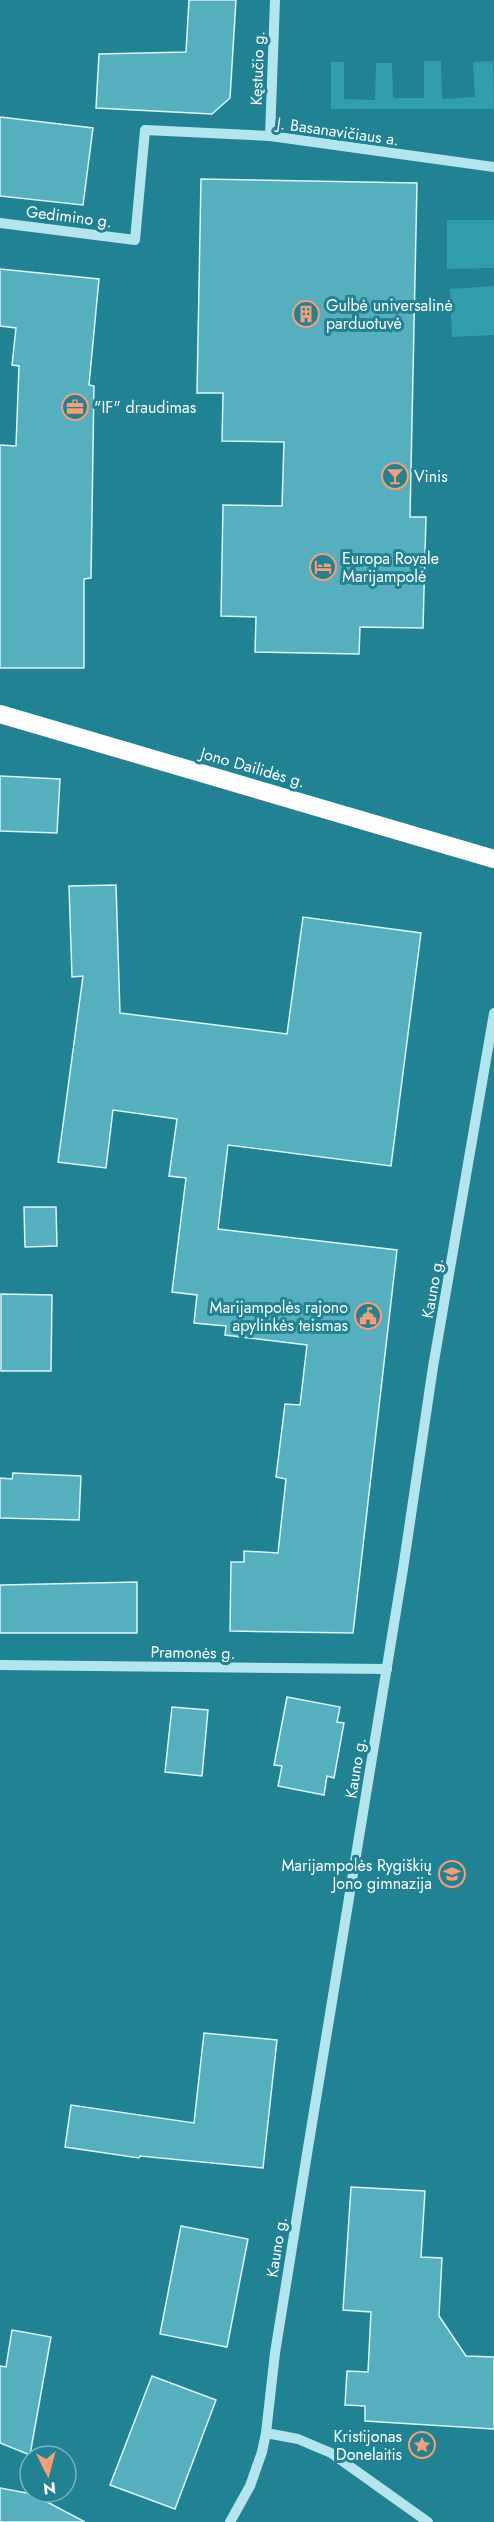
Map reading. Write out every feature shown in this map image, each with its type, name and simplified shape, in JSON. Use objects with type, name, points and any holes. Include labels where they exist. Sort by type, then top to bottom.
[{"type":"highway","name":"Jono Dailidės g.","points":[[0,714],[494,859]]},
{"type":"street","name":"Kęstučio g.","points":[[270,136],[275,0]]},
{"type":"street","name":"J. Basanavičiaus a.","points":[[135,240],[145,130],[270,136],[494,167]]},
{"type":"street","name":"Gedimino g.","points":[[0,223],[135,240]]},
{"type":"street","name":"Kauno g.","points":[[230,2522],[250,2486],[266,2433],[275,2353],[387,1669],[433,1367],[494,1013]]},
{"type":"street","name":"Pramonės g.","points":[[0,1665],[387,1669]]},
{"type":"street","points":[[266,2433],[298,2439],[331,2453],[428,2522]]},
{"type":"shaded area","points":[[424,61],[441,61],[442,99],[475,97],[473,62],[493,61],[494,109],[331,109],[331,62],[344,62],[344,99],[375,100],[376,63],[392,63],[393,98],[424,98]]},
{"type":"shaded area","points":[[447,220],[494,220],[494,268],[447,269]]},
{"type":"shaded area","points":[[494,286],[494,335],[452,337],[450,289]]},
{"type":"building","points":[[189,0],[236,0],[230,98],[212,114],[96,108],[99,54],[186,52]]},
{"type":"building","points":[[0,117],[93,128],[83,205],[0,196]]},
{"type":"building","name":"Gulbė universalinė parduotuvė","points":[[201,179],[417,183],[410,517],[426,517],[423,628],[360,627],[359,654],[255,652],[256,617],[221,616],[223,505],[282,506],[284,442],[222,441],[223,393],[197,393]]},
{"type":"building","points":[[0,269],[99,279],[89,385],[94,386],[91,578],[84,579],[84,668],[0,668],[0,445],[16,446],[19,366],[12,365],[16,328],[0,326]]},
{"type":"building","points":[[0,776],[60,779],[57,833],[0,831]]},
{"type":"building","points":[[116,885],[120,1013],[287,1034],[303,917],[421,933],[391,1166],[228,1145],[218,1229],[397,1250],[353,1633],[230,1631],[231,1562],[244,1562],[244,1551],[278,1553],[286,1479],[276,1477],[285,1404],[300,1405],[307,1345],[225,1335],[226,1326],[194,1323],[197,1295],[172,1292],[186,1178],[169,1176],[177,1119],[113,1110],[106,1168],[58,1162],[83,976],[72,977],[69,886]]},
{"type":"building","points":[[24,1207],[56,1207],[57,1246],[25,1247]]},
{"type":"building","points":[[1,1294],[52,1295],[51,1371],[1,1371]]},
{"type":"building","points":[[13,1473],[81,1476],[79,1520],[0,1518],[0,1478],[12,1479]]},
{"type":"building","points":[[137,1582],[137,1633],[0,1633],[0,1585]]},
{"type":"building","points":[[287,1697],[340,1707],[337,1722],[344,1723],[334,1778],[327,1776],[324,1795],[278,1786],[282,1766],[274,1765]]},
{"type":"building","points":[[172,1707],[208,1710],[202,1776],[165,1772]]},
{"type":"building","points":[[204,2033],[277,2040],[263,2168],[140,2156],[139,2158],[65,2147],[71,2105],[194,2123]]},
{"type":"building","points":[[351,2187],[425,2191],[421,2257],[442,2258],[439,2316],[466,2356],[494,2357],[494,2429],[365,2421],[365,2406],[345,2405],[347,2371],[368,2372],[371,2312],[343,2310]]},
{"type":"building","points":[[181,2226],[248,2239],[227,2347],[160,2334]]},
{"type":"building","points":[[12,2330],[51,2337],[32,2444],[18,2444],[18,2450],[0,2443],[0,2366],[6,2367]]},
{"type":"building","points":[[152,2376],[216,2400],[175,2509],[110,2485]]},
{"type":"building","points":[[0,2488],[18,2491],[18,2504],[51,2504],[85,2522],[0,2522]]},
{"type":"place","name":"Gulbė universalinė parduotuvė","points":[[306,314]]},
{"type":"place","name":"\"IF\" draudimas","points":[[75,407]]},
{"type":"place","name":"Vinis","points":[[395,476]]},
{"type":"place","name":"Europa Royale Marijampolė","points":[[323,567]]},
{"type":"place","name":"Marijampolės rajono apylinkės teismas","points":[[368,1316]]},
{"type":"place","name":"Marijampolės Rygiškių Jono gimnazija","points":[[452,1874]]},
{"type":"place","name":"Kristijonas Donelaitis","points":[[422,2445]]}]
